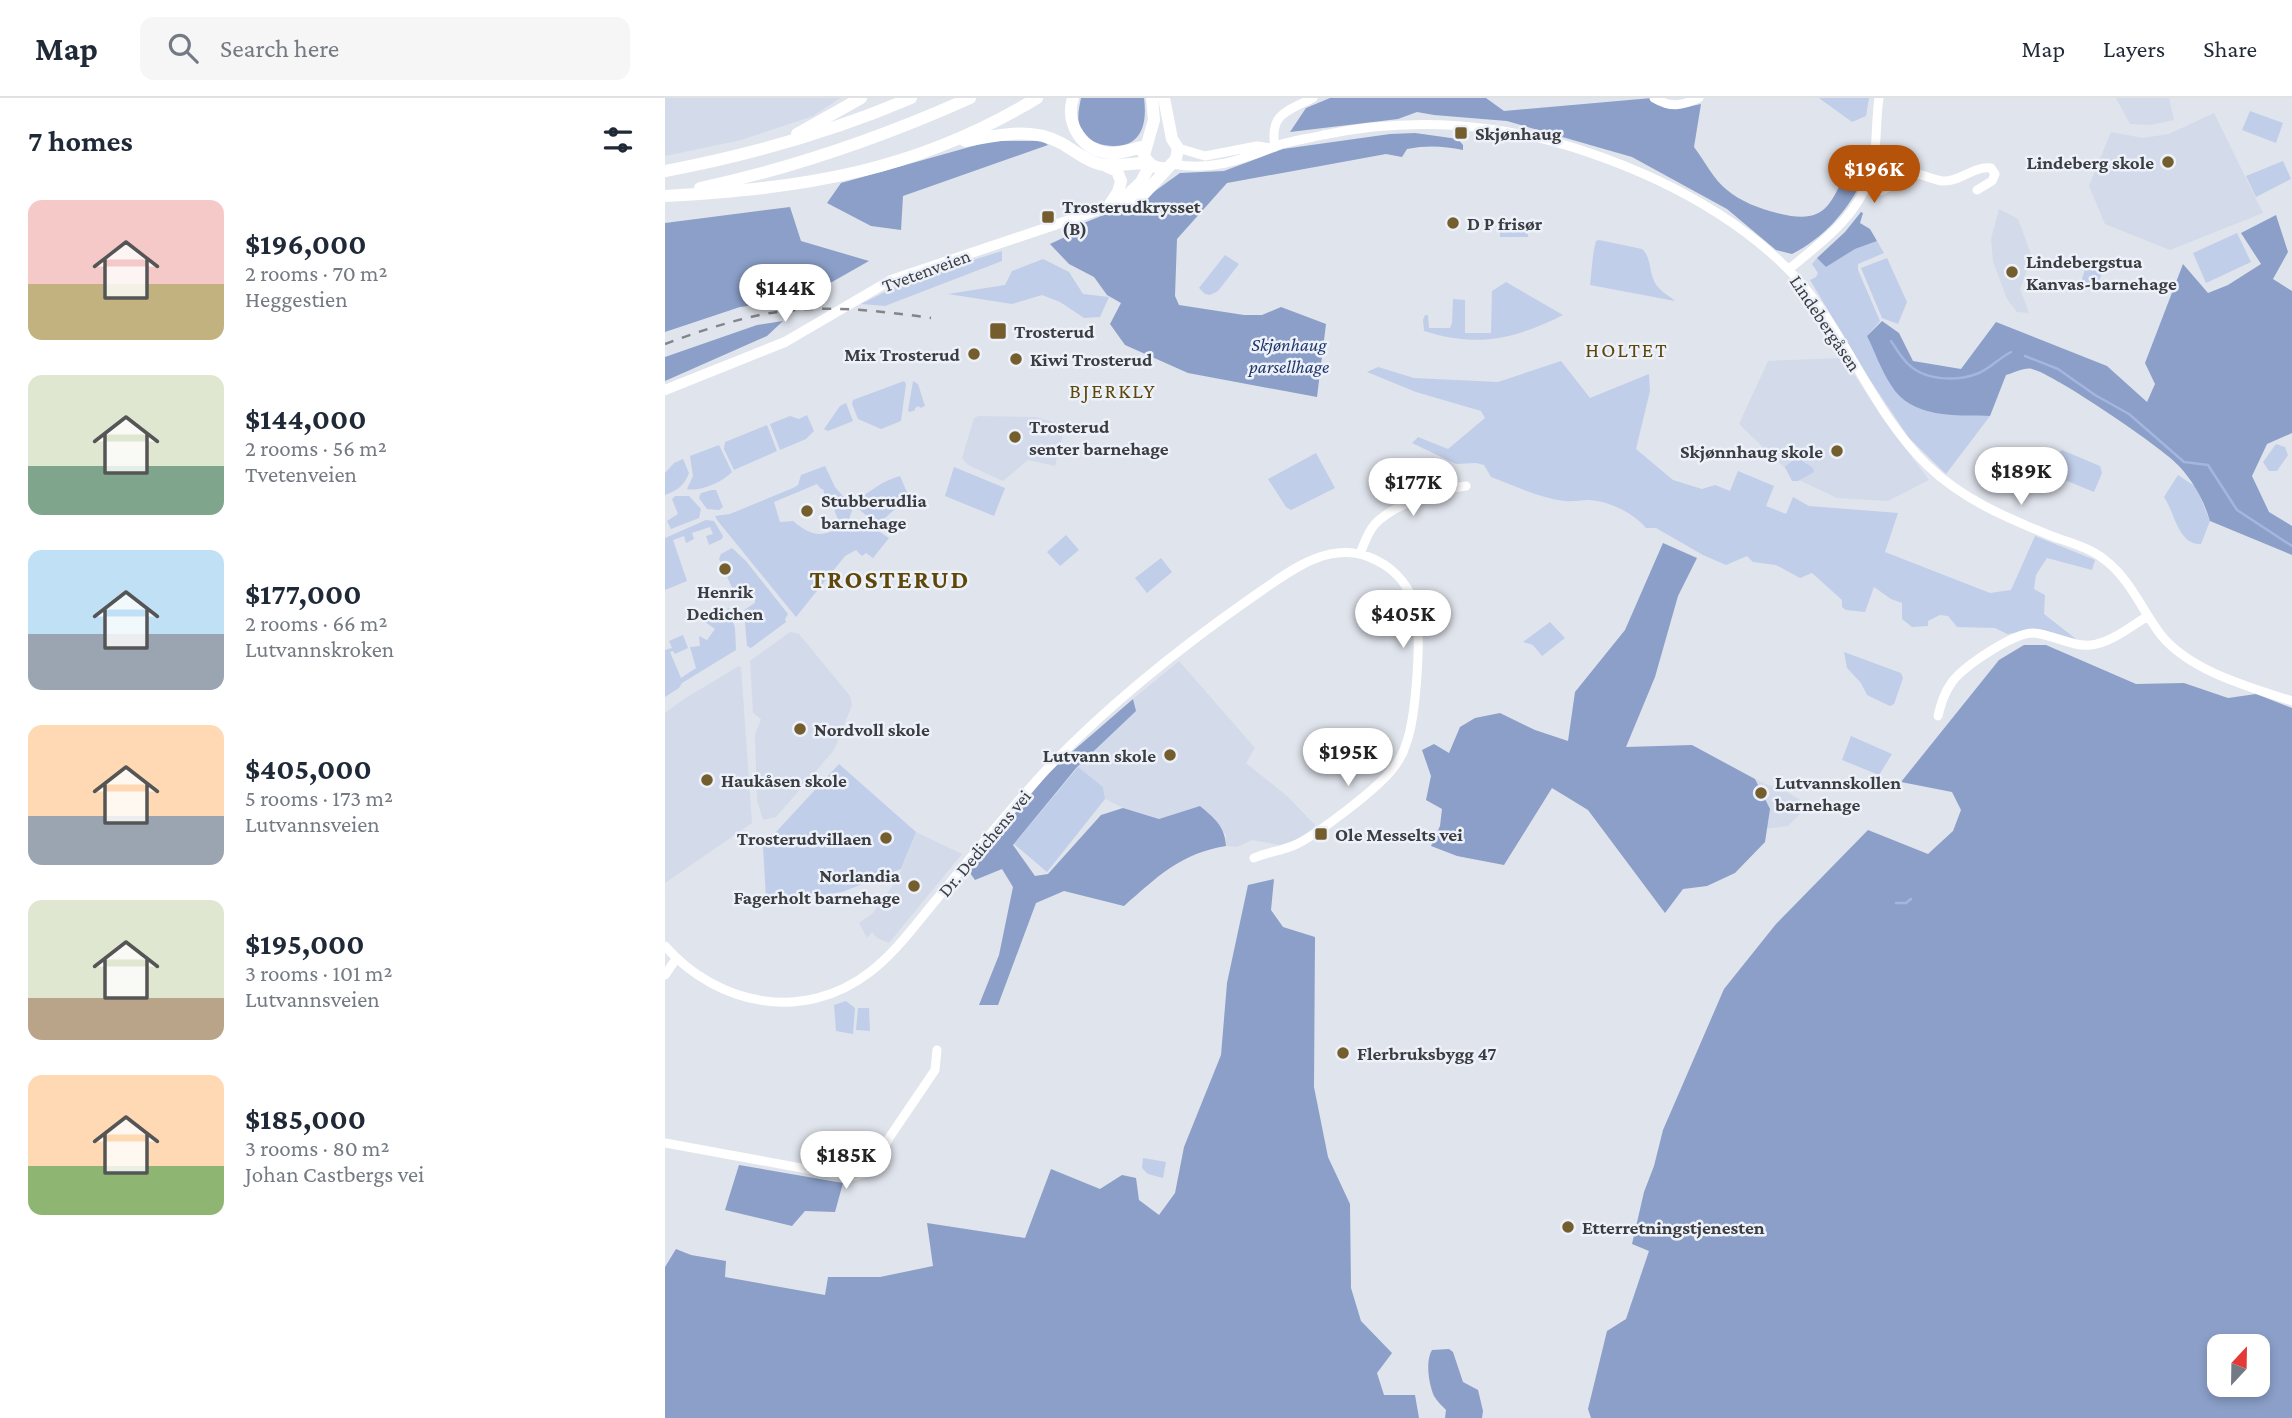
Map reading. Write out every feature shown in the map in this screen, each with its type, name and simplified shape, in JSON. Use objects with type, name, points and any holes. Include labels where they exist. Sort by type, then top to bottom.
[{"type":"highway","points":[[780,145],[861,98]]},
{"type":"highway","points":[[665,171],[780,145],[870,115],[911,98]]},
{"type":"highway","points":[[665,195],[748,177],[818,157],[907,125],[970,98]]},
{"type":"highway","points":[[665,195],[753,191],[826,179],[893,163],[951,143],[1037,98]]},
{"type":"highway","points":[[1073,98],[1071,117],[1074,128],[1084,143],[1120,175],[1121,184],[1109,207]]},
{"type":"highway","points":[[1149,164],[1144,155],[1154,120],[1152,98]]},
{"type":"highway","name":"Tvetenveien","points":[[1109,207],[1135,200],[1144,194],[1157,183],[1177,156],[1164,98]]},
{"type":"highway","points":[[951,143],[1016,133],[1046,136],[1105,160],[1149,164],[1155,167],[1170,166]]},
{"type":"highway","points":[[1105,160],[1161,135],[1175,143]]},
{"type":"highway","name":"Tvetenveien","points":[[1109,207],[1141,182],[1149,164]]},
{"type":"main road","name":"Tvetenveien","points":[[665,390],[785,342],[866,293],[898,278],[1109,207]]},
{"type":"street","points":[[1273,147],[1272,131],[1277,120],[1313,98]]},
{"type":"street","points":[[1654,98],[1678,106],[1699,98]]},
{"type":"street","points":[[1789,270],[1845,220],[1866,188],[1874,158],[1879,98]]},
{"type":"street","name":"Lindebergåsen","points":[[1175,143],[1197,156],[1205,156],[1257,146],[1273,147],[1389,125],[1482,127],[1528,135],[1592,153],[1666,186],[1743,231],[1789,270],[1820,307],[1896,430],[1944,480],[1981,506],[2084,548],[2104,559],[2126,582],[2165,639],[2187,659],[2215,673],[2292,701]]},
{"type":"street","name":"Lindebergåsen","points":[[1170,166],[1217,166],[1260,154],[1273,147]]},
{"type":"street","points":[[1866,188],[1879,192],[1905,175],[1951,181],[1976,170],[1991,169],[1994,174],[1992,181],[1977,190]]},
{"type":"street","points":[[1254,858],[1293,846],[1315,833],[1385,778],[1396,765],[1407,744],[1412,717],[1418,646],[1417,612],[1410,592],[1400,578],[1386,565],[1360,554],[1371,530],[1381,519],[1433,492],[1466,486]]},
{"type":"street","name":"Dr. Dedichens vei","points":[[665,946],[694,974],[714,986],[747,998],[768,1002],[806,1000],[856,982],[873,971],[897,947],[986,838],[1047,769],[1152,673],[1226,616],[1300,566],[1332,553],[1360,554]]},
{"type":"street","points":[[1938,716],[1940,704],[1957,676],[2015,636],[2036,634],[2078,645],[2094,645],[2148,616]]},
{"type":"street","points":[[665,975],[676,959]]},
{"type":"street","points":[[665,1143],[855,1177],[870,1170],[881,1155],[889,1138],[935,1070],[937,1050]]},
{"type":"shaded area","points":[[665,98],[840,98],[813,116],[741,140],[665,156]]},
{"type":"shaded area","points":[[1819,98],[1869,98],[1866,116],[1852,122]]},
{"type":"shaded area","points":[[2116,98],[2169,98],[2174,120],[2150,125],[2130,124]]},
{"type":"shaded area","points":[[2250,111],[2283,123],[2276,143],[2242,130]]},
{"type":"shaded area","name":"Lindeberg skole","points":[[2214,113],[2263,213],[2170,250],[2105,224],[2089,186],[2111,132],[2143,138],[2169,134]]},
{"type":"shaded area","points":[[2283,161],[2291,179],[2256,197],[2246,176]]},
{"type":"shaded area","name":"Lindebergstua Kanvas-barnehage","points":[[1999,209],[2018,219],[2032,257],[2020,289],[2029,313],[2017,312],[2007,299],[1993,261],[1991,239]]},
{"type":"shaded area","points":[[1500,222],[1528,223],[1528,237],[1500,237]]},
{"type":"shaded area","points":[[2237,233],[2251,262],[2206,283],[2193,253]]},
{"type":"shaded area","points":[[1596,241],[1642,249],[1656,284],[1675,301],[1590,285]]},
{"type":"shaded area","points":[[1877,241],[1884,253],[1858,264],[1858,270],[1880,321],[1867,336],[1929,412],[1990,416],[1946,474],[1909,438],[1868,377],[1810,280],[1818,273],[1812,264],[1817,258],[1826,267],[1855,249]]},
{"type":"shaded area","points":[[1002,251],[1002,261],[885,306],[861,304],[909,280]]},
{"type":"shaded area","points":[[1225,255],[1239,264],[1218,291],[1205,294],[1199,288]]},
{"type":"shaded area","points":[[1887,258],[1907,302],[1898,324],[1882,318],[1861,268]]},
{"type":"shaded area","points":[[1043,259],[1069,272],[1083,294],[1109,297],[1100,317],[1084,318],[1060,302],[1042,295],[1012,304],[948,294],[1005,285],[1012,271]]},
{"type":"shaded area","points":[[2086,266],[2102,274],[2094,291],[2080,285]]},
{"type":"shaded area","points":[[1506,282],[1563,315],[1529,330],[1479,340],[1424,331],[1425,315],[1428,315],[1429,328],[1450,328],[1453,299],[1465,300],[1465,333],[1491,333],[1492,291]]},
{"type":"shaded area","name":"Skjønnhaug skole","points":[[1843,358],[1884,420],[1929,480],[1888,501],[1837,498],[1795,478],[1739,424],[1768,361]]},
{"type":"shaded area","points":[[1561,361],[1590,398],[1649,374],[1650,391],[1636,449],[1673,480],[1702,489],[1715,485],[1730,491],[1738,471],[1774,486],[1766,506],[1786,514],[1793,497],[1809,506],[1898,513],[1885,552],[1990,593],[2011,590],[2035,536],[2095,560],[2092,570],[2047,558],[2036,575],[2034,589],[2045,595],[2044,614],[2076,639],[2038,629],[2007,634],[1995,628],[1957,627],[1948,616],[1940,615],[1928,621],[1928,626],[1912,627],[1902,619],[1902,603],[1874,587],[1865,612],[1846,610],[1842,607],[1842,600],[1812,573],[1800,578],[1776,565],[1753,562],[1747,556],[1726,565],[1656,528],[1646,528],[1627,512],[1612,505],[1588,500],[1556,499],[1491,477],[1484,465],[1456,464],[1412,443],[1418,437],[1448,449],[1485,418],[1481,411],[1416,392],[1367,372],[1378,367],[1414,378],[1498,382]]},
{"type":"shaded area","points":[[904,381],[906,384],[901,421],[881,429],[858,419],[853,400]]},
{"type":"shaded area","points":[[913,381],[918,384],[925,406],[919,406],[910,412],[908,411]]},
{"type":"shaded area","points":[[846,403],[853,421],[828,431],[824,429],[840,406]]},
{"type":"shaded area","points":[[807,415],[814,431],[806,439],[780,450],[770,424],[790,416],[799,419]]},
{"type":"shaded area","points":[[1036,417],[1065,426],[1055,466],[1028,460],[1003,481],[968,465],[962,458],[974,418]]},
{"type":"shaded area","points":[[767,425],[777,451],[734,470],[724,449],[725,442]]},
{"type":"shaded area","points":[[2276,444],[2285,447],[2288,455],[2277,471],[2269,471],[2263,462]]},
{"type":"shaded area","points":[[719,445],[732,472],[711,485],[687,489],[693,476],[690,456]]},
{"type":"shaded area","points":[[2062,450],[2100,466],[2102,473],[2094,492],[2048,473],[2057,454]]},
{"type":"shaded area","points":[[1316,453],[1335,488],[1291,510],[1286,507],[1268,479]]},
{"type":"shaded area","points":[[683,459],[689,473],[685,481],[665,495],[665,473],[674,463]]},
{"type":"shaded area","points":[[1793,460],[1801,460],[1813,468],[1814,472],[1798,481],[1792,481],[1785,467]]},
{"type":"shaded area","points":[[825,466],[835,487],[853,508],[849,519],[839,522],[832,504],[828,505],[823,489],[817,484],[774,502],[780,522],[793,521],[810,532],[824,534],[862,520],[889,538],[873,558],[866,553],[862,556],[856,550],[845,556],[796,617],[715,516],[730,514],[793,488],[798,485],[801,475]]},
{"type":"shaded area","points":[[954,467],[1005,488],[994,516],[945,496]]},
{"type":"shaded area","points":[[2178,475],[2196,487],[2210,521],[2201,544],[2193,543],[2182,534],[2164,497]]},
{"type":"shaded area","points":[[900,476],[909,497],[877,525],[852,503],[881,484]]},
{"type":"shaded area","points":[[716,490],[723,507],[719,510],[707,509],[699,498],[701,493]]},
{"type":"shaded area","points":[[675,496],[689,496],[701,509],[699,518],[671,529],[667,521],[678,514],[672,499]]},
{"type":"shaded area","points":[[706,520],[714,521],[723,536],[722,539],[709,545],[706,536],[713,534],[710,527],[692,533],[694,539],[686,543],[684,536],[673,540],[687,581],[665,590],[665,538]]},
{"type":"shaded area","points":[[1066,535],[1079,550],[1060,566],[1047,552]]},
{"type":"shaded area","points":[[732,548],[746,561],[788,614],[786,622],[751,648],[747,646],[744,610],[755,603],[755,594],[735,594],[719,559],[721,554]]},
{"type":"shaded area","points":[[1161,558],[1172,572],[1147,593],[1135,578]]},
{"type":"shaded area","points":[[729,608],[735,628],[736,650],[682,683],[665,697],[665,650],[672,648],[669,641],[683,635],[688,648],[675,654],[670,652],[681,678],[696,668],[690,647],[700,646],[699,636],[707,640],[715,629],[701,619],[712,615],[716,622],[730,617]]},
{"type":"shaded area","points":[[1550,622],[1565,638],[1542,656],[1533,645],[1523,642]]},
{"type":"shaded area","name":"Nordvoll skole","points":[[790,632],[799,634],[850,696],[852,705],[834,750],[776,817],[763,820],[757,800],[755,735],[761,719],[753,713],[750,661]]},
{"type":"shaded area","points":[[1844,652],[1901,673],[1903,678],[1894,704],[1890,706],[1867,695],[1861,683],[1847,668]]},
{"type":"shaded area","name":"Lutvann skole","points":[[1179,661],[1255,748],[1246,763],[1287,796],[1316,826],[1299,839],[1280,845],[1252,840],[1237,847],[1226,846],[1226,835],[1200,806],[1159,819],[1123,808],[1105,799],[1103,787],[1077,767],[1135,711],[1133,699]]},
{"type":"shaded area","name":"Haukåsen skole","points":[[739,666],[752,823],[665,883],[665,713]]},
{"type":"shaded area","points":[[1851,736],[1892,754],[1879,775],[1842,760]]},
{"type":"shaded area","points":[[839,764],[916,832],[901,869],[842,892],[773,903],[766,899],[763,846]]},
{"type":"shaded area","points":[[1078,767],[1103,787],[1105,799],[1047,872],[1014,844]]},
{"type":"shaded area","name":"Lutvannskollen barnehage","points":[[1729,767],[1778,787],[1799,799],[1806,808],[1788,826],[1764,829]]},
{"type":"shaded area","name":"Norlandia Fagerholt barnehage","points":[[916,832],[962,854],[889,943],[877,938],[872,932],[867,938],[859,923],[873,913],[898,878]]},
{"type":"shaded area","points":[[846,1001],[855,1008],[853,1034],[836,1031],[834,1005]]},
{"type":"shaded area","points":[[858,1008],[869,1008],[870,1031],[856,1030]]},
{"type":"shaded area","points":[[1143,1158],[1166,1162],[1163,1178],[1148,1174],[1142,1168]]},
{"type":"green space","points":[[1081,98],[1144,98],[1144,119],[1139,135],[1133,141],[1116,146],[1091,140],[1079,126]]},
{"type":"green space","points":[[1330,98],[1486,98],[1504,111],[1652,98],[1687,107],[1701,104],[1694,147],[1722,186],[1744,201],[1771,211],[1804,217],[1821,211],[1828,205],[1845,173],[1861,183],[1832,224],[1814,241],[1792,254],[1776,250],[1727,209],[1632,157],[1507,121],[1417,112],[1398,119],[1290,132],[1306,108]]},
{"type":"green space","name":"Skjønhaug parsellhage","points":[[1415,133],[1458,139],[1463,150],[1435,146],[1414,148],[1407,149],[1402,157],[1386,154],[1227,183],[1177,239],[1175,296],[1179,305],[1244,315],[1262,315],[1281,307],[1326,324],[1317,397],[1188,373],[1125,345],[1110,324],[1121,303],[1107,295],[1094,277],[1069,264],[1050,244],[1065,237],[1066,230],[1144,199],[1180,173],[1224,171],[1283,149]]},
{"type":"green space","points":[[991,141],[1042,141],[1048,145],[903,196],[901,230],[871,226],[827,203],[841,183]]},
{"type":"green space","points":[[790,207],[801,241],[869,261],[802,299],[740,307],[665,332],[665,223]]},
{"type":"green space","points":[[1861,212],[1860,223],[1870,229],[1877,241],[1855,249],[1826,267],[1817,258],[1845,232]]},
{"type":"green space","points":[[2276,215],[2288,252],[2273,279],[2292,291],[2292,433],[2267,444],[2252,476],[2269,512],[2292,526],[2292,555],[2210,521],[2194,485],[2169,457],[2108,413],[2044,374],[2023,369],[2006,375],[1990,416],[1936,413],[1910,404],[1900,396],[1884,373],[1867,336],[1882,321],[1899,333],[1913,361],[1961,369],[1996,322],[2107,366],[2147,402],[2155,384],[2145,363],[2183,264],[2208,293],[2228,285],[2261,264],[2241,233]]},
{"type":"green space","points":[[783,321],[767,336],[665,381],[665,357],[757,325]]},
{"type":"green space","points":[[1663,543],[1697,558],[1678,596],[1655,677],[1626,747],[1692,745],[1755,779],[1770,809],[1765,842],[1735,873],[1707,886],[1683,889],[1665,913],[1588,810],[1552,788],[1504,865],[1457,856],[1431,846],[1440,826],[1442,809],[1426,800],[1431,776],[1422,750],[1434,744],[1449,753],[1460,727],[1475,718],[1500,713],[1535,730],[1568,741],[1575,692],[1625,630]]},
{"type":"green space","points":[[2024,645],[2046,645],[2136,684],[2184,683],[2228,698],[2256,694],[2292,708],[2292,1418],[1591,1418],[1588,1409],[1607,1331],[1626,1319],[1649,1251],[1632,1244],[1663,1130],[1724,989],[1776,924],[1868,830],[1928,854],[1953,831],[1961,810],[1952,792],[1901,782],[1999,660]]},
{"type":"green space","points":[[1133,699],[1136,711],[1077,767],[1013,845],[1035,876],[1048,874],[1101,815],[1123,808],[1159,819],[1200,806],[1221,828],[1226,846],[1210,849],[1183,860],[1159,876],[1124,906],[1064,891],[1036,903],[998,1005],[979,1005],[999,955],[1013,887],[1002,869],[975,880],[968,870],[1051,770]]},
{"type":"green space","points":[[1274,879],[1271,910],[1283,927],[1315,937],[1314,1087],[1328,1157],[1350,1204],[1351,1288],[1361,1321],[1392,1353],[1377,1373],[1384,1395],[1415,1395],[1419,1418],[665,1418],[665,1267],[676,1249],[691,1255],[726,1261],[725,1277],[825,1295],[828,1277],[880,1277],[933,1266],[927,1223],[1025,1238],[1051,1169],[1100,1189],[1122,1175],[1136,1178],[1139,1200],[1159,1215],[1175,1193],[1184,1147],[1221,1055],[1227,983],[1248,885]]},
{"type":"green space","points":[[739,1165],[843,1183],[835,1212],[805,1211],[792,1226],[725,1210]]},
{"type":"green space","points":[[1449,1349],[1453,1352],[1463,1382],[1478,1390],[1482,1418],[1445,1418],[1446,1410],[1434,1396],[1429,1373],[1430,1355],[1432,1350]]},
{"type":"waterway","points":[[1891,341],[1914,369],[1931,376],[1951,379],[1979,373],[2011,352]]},
{"type":"waterway","points":[[2025,356],[2058,369],[2095,395],[2129,414],[2184,462],[2208,465],[2237,510],[2292,546]]},
{"type":"waterway","points":[[1896,903],[1906,903],[1911,899]]},
{"type":"railway","points":[[665,344],[726,323],[764,314],[805,309],[847,309],[931,318]]},
{"type":"place","name":"Skjønhaug","points":[[1461,133]]},
{"type":"place","name":"Lindeberg skole","points":[[2168,162]]},
{"type":"place","name":"Trosterudkrysset (B)","points":[[1048,217]]},
{"type":"place","name":"D P frisør","points":[[1453,223]]},
{"type":"place","name":"Lindebergstua Kanvas-barnehage","points":[[2012,272]]},
{"type":"place","name":"Trosterud","points":[[998,331]]},
{"type":"place","name":"Mix Trosterud","points":[[974,354]]},
{"type":"place","name":"Kiwi Trosterud","points":[[1016,359]]},
{"type":"place","name":"Trosterud senter barnehage","points":[[1015,437]]},
{"type":"place","name":"Skjønnhaug skole","points":[[1837,451]]},
{"type":"place","name":"Stubberudlia barnehage","points":[[807,511]]},
{"type":"place","name":"Henrik Dedichen","points":[[725,569]]},
{"type":"place","name":"Nordvoll skole","points":[[800,729]]},
{"type":"place","name":"Lutvann skole","points":[[1170,755]]},
{"type":"place","name":"Haukåsen skole","points":[[707,780]]},
{"type":"place","name":"Lutvannskollen barnehage","points":[[1761,793]]},
{"type":"place","name":"Ole Messelts vei","points":[[1321,834]]},
{"type":"place","name":"Trosterudvillaen","points":[[886,838]]},
{"type":"place","name":"Norlandia Fagerholt barnehage","points":[[914,886]]},
{"type":"place","name":"Flerbruksbygg 47","points":[[1343,1053]]},
{"type":"place","name":"Etterretningstjenesten","points":[[1568,1227]]},
{"type":"district","name":"HOLTET","points":[[1627,350]]},
{"type":"district","name":"BJERKLY","points":[[1113,391]]},
{"type":"district","name":"TROSTERUD","points":[[890,579]]}]
